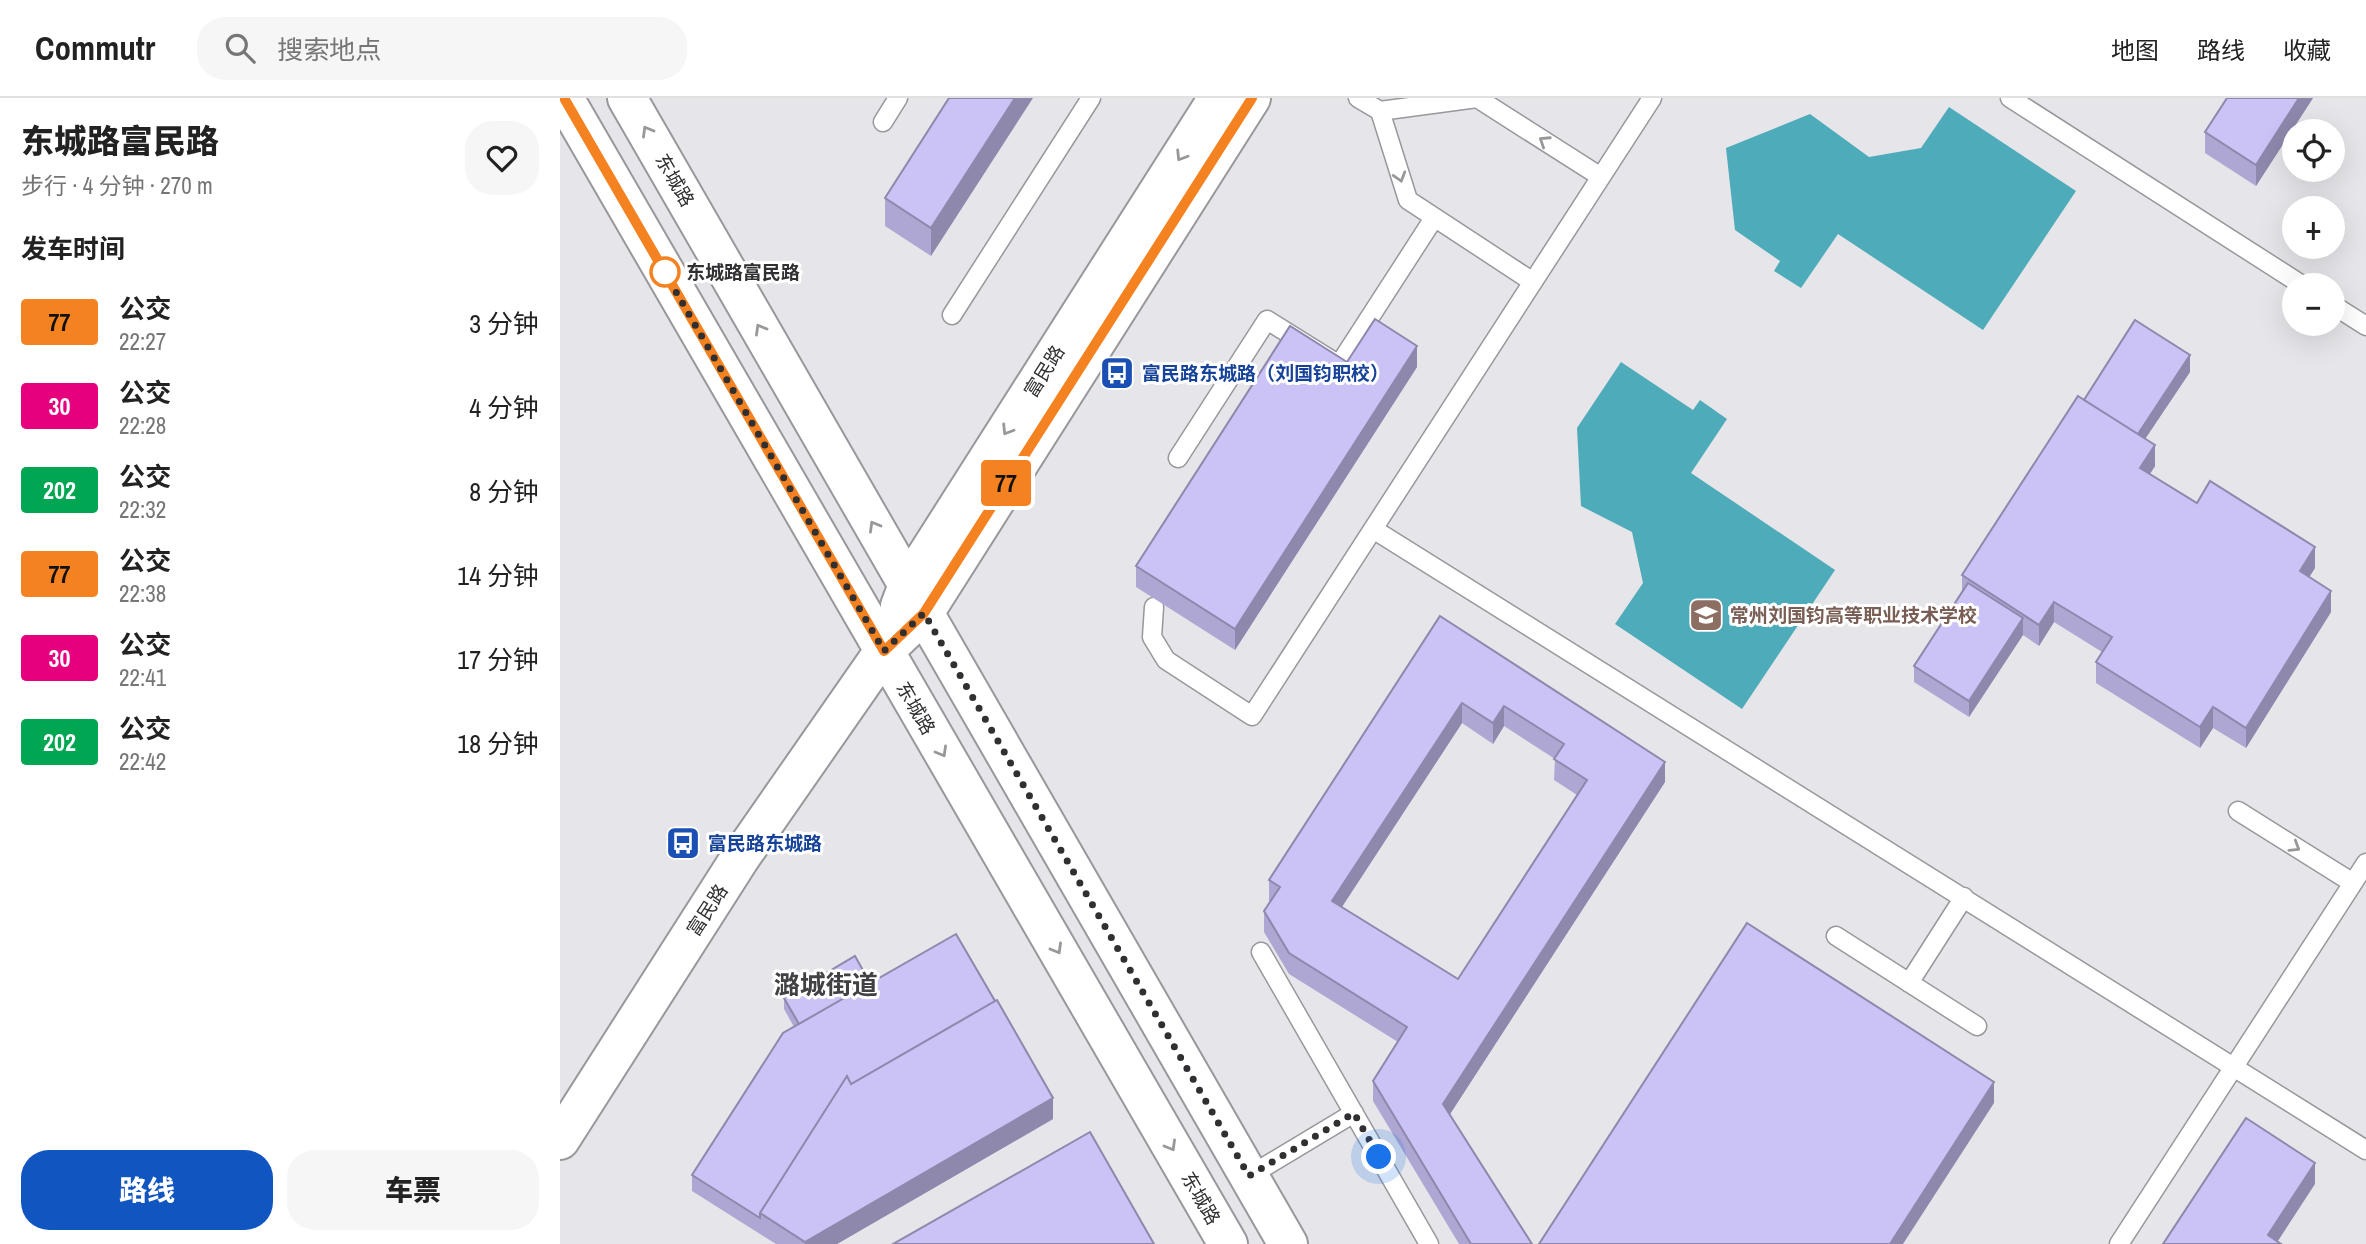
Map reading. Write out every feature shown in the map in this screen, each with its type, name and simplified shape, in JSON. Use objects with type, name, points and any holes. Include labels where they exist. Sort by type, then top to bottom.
[{"type":"main road","name":"东城路","points":[[564,98],[1227,1244]]},
{"type":"main road","name":"东城路","points":[[627,98],[1288,1244]]},
{"type":"main road","name":"富民路","points":[[560,1140],[740,858],[884,651],[1218,98]]},
{"type":"main road","name":"富民路","points":[[916,599],[1251,98]]},
{"type":"lane","points":[[883,122],[898,98]]},
{"type":"lane","points":[[952,315],[1091,98]]},
{"type":"lane","points":[[1358,98],[1380,111],[1477,98],[1601,177]]},
{"type":"lane","points":[[1154,607],[1152,637],[1166,660],[1252,716],[1652,98]]},
{"type":"lane","points":[[2010,98],[2283,273]]},
{"type":"lane","points":[[1380,111],[1408,200],[1533,282]]},
{"type":"lane","points":[[1178,458],[1267,320],[1339,365],[1434,218]]},
{"type":"lane","points":[[2345,313],[2366,326]]},
{"type":"lane","points":[[1373,529],[2366,1150]]},
{"type":"lane","points":[[2238,811],[2353,883]]},
{"type":"lane","points":[[2119,1244],[2366,863]]},
{"type":"lane","points":[[1909,983],[1964,897]]},
{"type":"lane","points":[[1836,936],[1977,1026]]},
{"type":"lane","points":[[1261,952],[1429,1244]]},
{"type":"lane","points":[[1249,1176],[1354,1113]]},
{"type":"water","points":[[1949,107],[2076,191],[1983,330],[1838,234],[1801,288],[1774,271],[1780,261],[1735,230],[1726,148],[1810,114],[1869,157],[1921,148]]},
{"type":"water","points":[[1621,362],[1693,410],[1700,400],[1727,419],[1691,473],[1835,570],[1742,709],[1615,624],[1643,583],[1632,532],[1581,506],[1577,428]]},
{"type":"building","points":[[949,98],[1015,98],[931,228],[885,198]]},
{"type":"building","points":[[2227,98],[2299,98],[2286,119],[2282,119],[2282,124],[2256,165],[2205,132]]},
{"type":"building","points":[[1375,319],[1417,346],[1235,629],[1136,566],[1290,326],[1347,362]]},
{"type":"building","points":[[2135,320],[2190,355],[2138,434],[2084,400]]},
{"type":"building","points":[[2078,396],[2155,445],[2140,468],[2197,503],[2210,481],[2315,547],[2300,571],[2331,591],[2246,728],[2213,707],[2200,727],[2096,662],[2112,637],[2054,602],[2039,625],[1962,575]]},
{"type":"building","points":[[1968,583],[2023,618],[1969,701],[1914,666]]},
{"type":"building","points":[[1440,616],[1665,762],[1443,1104],[1532,1244],[1471,1244],[1373,1081],[1407,1027],[1289,953],[1264,911],[1280,887],[1269,880]],"holes":[[[1462,703],[1493,723],[1504,706],[1564,744],[1554,759],[1587,780],[1458,979],[1332,901]]]},
{"type":"building","points":[[1747,923],[1994,1082],[1890,1244],[1539,1244]]},
{"type":"building","points":[[956,934],[995,1001],[851,1084],[847,1076],[760,1213],[760,1218],[692,1175],[783,1033]]},
{"type":"building","points":[[855,956],[870,983],[799,1024],[784,998]]},
{"type":"building","points":[[997,1000],[1053,1098],[805,1242],[760,1213],[847,1076],[851,1084]]},
{"type":"building","points":[[2246,1118],[2315,1163],[2268,1235],[2281,1244],[2163,1244]]},
{"type":"building","points":[[1090,1132],[1154,1244],[893,1244]]},
{"type":"bus line","name":"77","points":[[564,98],[884,651],[924,613],[1252,98]]},
{"type":"place","name":"东城路富民路","points":[[665,272]]},
{"type":"place","name":"富民路东城路（刘国钧职校）","points":[[1117,373]]},
{"type":"place","name":"常州刘国钧高等职业技术学校","points":[[1706,615]]},
{"type":"place","name":"富民路东城路","points":[[683,843]]},
{"type":"district","name":"潞城街道","points":[[826,985]]},
{"type":"route","points":[[665,272],[661,266],[884,651],[924,613],[1249,1176],[1354,1113],[1379,1157]]}]
